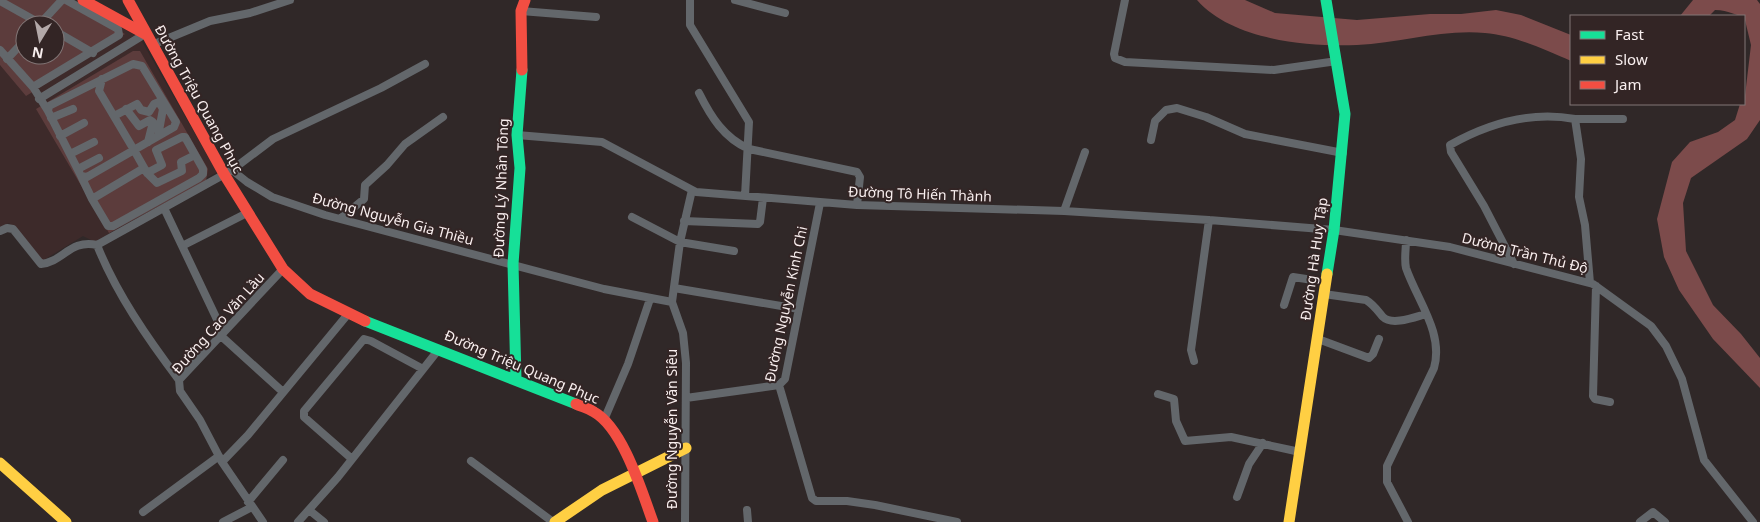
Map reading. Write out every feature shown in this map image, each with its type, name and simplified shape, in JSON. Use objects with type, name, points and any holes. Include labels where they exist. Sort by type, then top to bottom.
[{"type":"main road","points":[[83,0],[146,34]]},
{"type":"main road","name":"Đường Triệu Quang Phục","points":[[128,0],[152,45],[228,172],[247,213],[283,269],[310,294],[348,314],[516,379],[595,412],[604,420],[623,445],[653,522]]},
{"type":"main road","name":"Đường Hà Huy Tập","points":[[1289,522],[1334,230],[1343,153],[1345,114],[1327,2]]},
{"type":"main road","name":"Đường Lý Nhân Tông","points":[[516,379],[513,264],[520,168],[517,135],[522,72],[523,6]]},
{"type":"main road","points":[[554,522],[586,498],[634,471],[686,448]]},
{"type":"main road","points":[[0,463],[66,522]]},
{"type":"street","points":[[49,15],[62,0]]},
{"type":"street","points":[[33,87],[118,38],[118,30],[66,0]]},
{"type":"street","points":[[152,45],[210,20],[250,13],[290,0]]},
{"type":"street","points":[[690,0],[690,25],[748,118],[750,129],[745,196]]},
{"type":"street","points":[[735,0],[785,13]]},
{"type":"street","points":[[1125,0],[1114,51],[1115,58],[1125,62],[1274,70],[1337,61]]},
{"type":"street","points":[[0,1],[25,15]]},
{"type":"street","points":[[523,6],[596,17]]},
{"type":"street","points":[[39,99],[146,34]]},
{"type":"street","points":[[65,38],[93,53]]},
{"type":"street","points":[[0,50],[33,87],[70,154],[79,173],[92,199],[104,222],[108,226],[113,226],[199,178],[203,174],[203,169],[182,136],[156,150],[162,165],[145,170],[92,199]]},
{"type":"street","points":[[7,59],[15,51]]},
{"type":"street","points":[[49,115],[49,106],[133,64],[142,66],[176,122],[174,127],[87,177],[79,173]]},
{"type":"street","points":[[0,231],[6,228],[13,230],[41,264],[47,263],[74,246],[82,244],[97,245],[228,172],[273,139],[380,88],[425,64]]},
{"type":"street","points":[[99,91],[102,79]]},
{"type":"street","points":[[86,87],[93,87],[99,91],[145,170],[157,183],[182,171],[181,162],[195,155]]},
{"type":"street","points":[[699,93],[715,122],[731,138],[749,149],[857,172],[860,177],[857,205]]},
{"type":"street","points":[[114,116],[137,104],[146,113],[155,102],[161,104],[162,111],[158,136]]},
{"type":"street","points":[[1151,140],[1155,121],[1166,110],[1177,108],[1245,134],[1343,153]]},
{"type":"street","points":[[49,115],[73,109]]},
{"type":"street","points":[[126,109],[139,126],[150,120],[153,122],[148,142]]},
{"type":"street","points":[[1514,264],[1484,206],[1451,152],[1450,145],[1518,118],[1544,116],[1575,119],[1623,119]]},
{"type":"street","points":[[341,218],[364,199],[365,185],[387,165],[402,146],[443,117]]},
{"type":"street","points":[[1575,119],[1581,159],[1579,198],[1585,225],[1593,284],[1592,396],[1595,399],[1610,402]]},
{"type":"street","points":[[60,136],[84,124]]},
{"type":"street","name":"Đường Tô Hiến Thành","points":[[517,135],[602,142],[696,192],[820,203],[1064,211],[1334,230]]},
{"type":"street","points":[[70,154],[94,142]]},
{"type":"street","points":[[1064,211],[1085,152]]},
{"type":"street","points":[[79,173],[99,158]]},
{"type":"street","name":"Đường Nguyễn Gia Thiều","points":[[228,172],[272,197],[341,218],[650,300],[672,302]]},
{"type":"street","name":"Đường Nguyễn Văn Siêu","points":[[685,522],[686,398],[683,333],[672,302],[680,242],[692,190]]},
{"type":"street","points":[[684,221],[758,224],[760,222],[763,198]]},
{"type":"street","name":"Đường Nguyễn Kinh Chi","points":[[820,203],[785,379],[779,385],[812,498],[816,501],[847,501],[875,505],[940,520],[958,522]]},
{"type":"street","points":[[164,208],[222,334],[283,392]]},
{"type":"street","points":[[182,246],[247,213]]},
{"type":"street","points":[[632,217],[680,242],[734,251]]},
{"type":"street","points":[[1194,361],[1191,350],[1209,220]]},
{"type":"street","name":"Dường Trần Thủ Độ","points":[[1334,230],[1450,247],[1593,284],[1650,326],[1666,346],[1682,378],[1704,460],[1753,522]]},
{"type":"street","points":[[1406,240],[1406,267],[1426,314],[1436,345],[1434,368],[1388,460],[1386,476],[1408,522]]},
{"type":"street","points":[[97,245],[104,262],[150,342],[178,380]]},
{"type":"street","name":"Đường Cao Văn Lầu","points":[[263,522],[220,459],[180,391],[178,380],[283,269]]},
{"type":"street","points":[[1284,305],[1293,277],[1326,282]]},
{"type":"street","points":[[674,288],[799,310]]},
{"type":"street","points":[[1324,294],[1366,300],[1385,319],[1392,321],[1426,314]]},
{"type":"street","points":[[604,420],[628,364],[650,300]]},
{"type":"street","points":[[144,512],[220,459],[283,392],[348,314]]},
{"type":"street","points":[[352,459],[304,417],[304,411],[364,339],[423,369]]},
{"type":"street","points":[[1318,339],[1369,358],[1372,356],[1379,339]]},
{"type":"street","points":[[298,522],[352,459],[438,349]]},
{"type":"street","points":[[686,398],[779,385]]},
{"type":"street","points":[[1158,394],[1174,399],[1176,421],[1185,442],[1225,437],[1263,443],[1300,452]]},
{"type":"street","points":[[1236,497],[1249,464],[1263,443]]},
{"type":"street","points":[[222,522],[250,504],[283,460]]},
{"type":"street","points":[[471,461],[554,522]]},
{"type":"street","points":[[309,510],[324,522]]},
{"type":"street","points":[[747,510],[748,522]]},
{"type":"street","points":[[1640,522],[1653,512],[1665,522]]},
{"type":"shaded area","points":[[0,0],[74,0],[140,38],[217,172],[95,242],[83,236],[42,261],[9,223],[0,227]]},
{"type":"shaded area","points":[[0,0],[65,0],[125,34],[26,96],[0,65]]},
{"type":"shaded area","points":[[1197,0],[1245,0],[1275,13],[1357,20],[1496,10],[1521,15],[1570,35],[1570,61],[1518,40],[1485,33],[1453,33],[1357,45],[1294,42],[1250,32],[1212,14]]},
{"type":"shaded area","points":[[1693,0],[1757,0],[1760,4],[1760,120],[1747,139],[1691,178],[1683,203],[1686,251],[1713,305],[1741,334],[1760,358],[1760,388],[1713,339],[1679,290],[1664,257],[1657,219],[1672,162],[1690,142],[1718,132],[1735,120],[1740,105],[1745,105],[1751,45],[1745,15],[1715,10],[1710,15],[1681,15]]},
{"type":"shaded area","points":[[133,51],[140,51],[208,169],[206,181],[109,233],[36,109]]},
{"type":"traffic: fast","points":[[1326,0],[1345,114],[1334,230],[1327,274]]},
{"type":"traffic: fast","points":[[516,379],[513,264],[520,168],[517,135],[522,70]]},
{"type":"traffic: fast","points":[[365,321],[576,404]]},
{"type":"traffic: slow","points":[[1289,522],[1327,274]]},
{"type":"traffic: slow","points":[[555,522],[602,490],[686,448]]},
{"type":"traffic: slow","points":[[0,463],[66,522]]},
{"type":"traffic: jam","points":[[83,0],[145,34]]},
{"type":"traffic: jam","points":[[128,0],[224,174],[283,269],[310,294],[365,321]]},
{"type":"traffic: jam","points":[[522,70],[521,11],[525,0]]},
{"type":"traffic: jam","points":[[576,404],[590,409],[604,420],[614,432],[623,446],[637,478],[653,522]]}]
